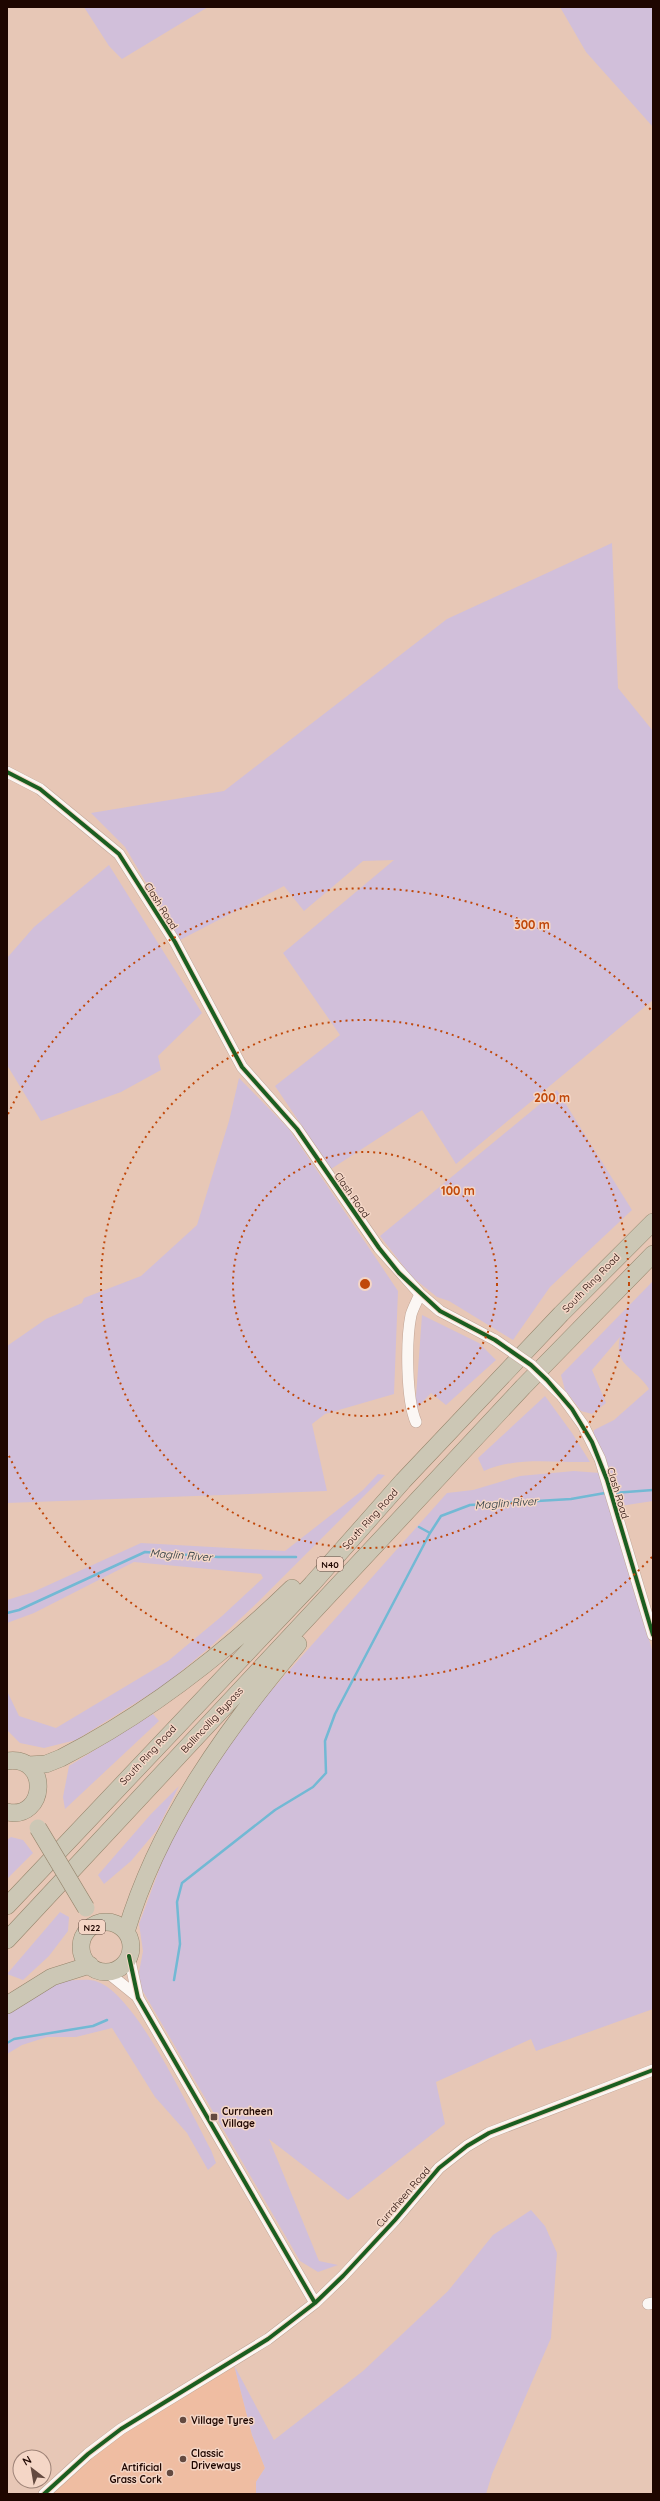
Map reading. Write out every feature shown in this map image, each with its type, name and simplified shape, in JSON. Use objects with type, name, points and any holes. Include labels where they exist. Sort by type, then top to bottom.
[{"type":"highway","name":"South Ring Road","points":[[7,1906],[312,1584],[403,1481],[566,1308],[653,1222]]},
{"type":"highway","name":"N40","points":[[418,1501],[529,1382],[653,1254]]},
{"type":"highway","points":[[14,1760],[46,1764],[74,1752],[187,1678],[280,1600],[403,1481]]},
{"type":"highway","points":[[7,2004],[52,1977],[90,1966],[106,1972],[120,1967],[130,1956],[131,1948],[126,1932],[142,1888],[188,1794],[225,1736],[280,1665],[390,1538],[418,1501]]},
{"type":"highway","name":"Ballincollig Bypass","points":[[7,1940],[418,1501]]},
{"type":"highway","name":"N22","points":[[14,1760],[33,1770],[39,1785],[35,1812],[38,1828],[86,1908],[96,1916],[122,1927],[126,1932]]},
{"type":"highway","name":"N22","points":[[13,1812],[32,1805],[36,1799]]},
{"type":"highway","name":"N22","points":[[13,1812],[38,1828]]},
{"type":"highway","name":"N22","points":[[86,1908],[87,1931],[81,1945],[82,1953],[90,1966]]},
{"type":"highway","name":"N22","points":[[87,1931],[101,1923],[109,1922]]},
{"type":"street","name":"Clash Road","points":[[7,772],[40,789],[119,854],[175,942],[242,1067],[297,1130],[379,1248],[420,1294],[454,1320],[495,1340],[532,1365],[562,1396],[583,1425],[600,1459],[653,1635]]},
{"type":"street","points":[[416,1422],[411,1409],[408,1394],[410,1329],[412,1313],[420,1294]]},
{"type":"street","points":[[130,1956],[138,1998],[315,2302]]},
{"type":"street","points":[[106,1972],[138,1998]]},
{"type":"street","name":"Curraheen Road","points":[[44,2494],[88,2454],[121,2429],[268,2339],[315,2302],[343,2276],[395,2220],[439,2168],[467,2146],[489,2133],[653,2070]]},
{"type":"shaded area","points":[[84,7],[208,7],[122,59],[109,46]]},
{"type":"shaded area","points":[[560,7],[653,7],[653,127],[586,52]]},
{"type":"shaded area","points":[[612,543],[618,688],[653,731],[653,1000],[456,1164],[422,1110],[331,1169],[275,1086],[340,1035],[283,953],[394,860],[363,861],[304,911],[284,886],[180,940],[125,847],[91,813],[224,791],[447,619]]},
{"type":"shaded area","points":[[109,865],[202,1013],[158,1056],[161,1070],[121,1092],[41,1121],[7,1065],[7,958],[34,927]]},
{"type":"shaded area","points":[[239,1078],[289,1129],[398,1291],[394,1394],[325,1414],[312,1424],[327,1491],[7,1503],[7,1346],[46,1319],[82,1303],[84,1298],[141,1276],[197,1225],[229,1121]]},
{"type":"shaded area","points":[[557,1090],[632,1210],[550,1287],[513,1340],[449,1301],[437,1297],[411,1276],[380,1236]]},
{"type":"shaded area","points":[[653,1281],[653,1501],[620,1506],[593,1435],[594,1430],[614,1420],[649,1389],[623,1361],[620,1355],[619,1347],[620,1337],[592,1370],[606,1403],[592,1414],[581,1411],[565,1390],[561,1375]]},
{"type":"shaded area","points":[[422,1315],[479,1343],[496,1360],[446,1405],[431,1393],[415,1410]]},
{"type":"shaded area","points":[[545,1396],[572,1433],[590,1462],[536,1461],[510,1463],[484,1471],[478,1458]]},
{"type":"shaded area","points":[[574,1471],[600,1473],[653,1653],[653,2009],[536,2051],[531,2039],[436,2082],[445,2124],[348,2200],[269,2139],[319,2261],[338,2265],[318,2272],[300,2261],[141,1988],[139,1972],[143,1951],[139,1924],[168,1846],[237,1729],[447,1493],[473,1490],[520,1476]]},
{"type":"shaded area","points":[[378,1474],[385,1475],[258,1602],[210,1647],[166,1684],[76,1740],[44,1748],[20,1743],[7,1730],[7,1691],[19,1716],[56,1728],[168,1661],[222,1616],[263,1578],[261,1574],[134,1562],[34,1613],[7,1623],[7,1600],[33,1592],[141,1543],[285,1551],[363,1490]]},
{"type":"shaded area","points":[[153,1714],[159,1721],[65,1809],[63,1797],[69,1766]]},
{"type":"shaded area","points":[[179,1786],[157,1830],[131,1861],[104,1884],[98,1875],[151,1814]]},
{"type":"shaded area","points":[[11,1837],[23,1840],[33,1853],[7,1879],[7,1840]]},
{"type":"shaded area","points":[[60,1912],[69,1917],[68,1931],[49,1956],[23,1980],[7,1974]]},
{"type":"shaded area","points":[[67,1980],[87,1980],[98,1982],[113,1992],[129,2009],[161,2057],[211,2150],[216,2163],[208,2170],[187,2133],[155,2097],[112,2028],[76,2037],[47,2037],[22,2045],[7,2054],[7,2014],[45,1989]]},
{"type":"shaded area","points":[[531,2210],[545,2226],[557,2253],[551,2338],[492,2474],[486,2494],[256,2494],[256,2482],[265,2468],[252,2435],[234,2365],[274,2440],[363,2371],[448,2291],[493,2235]]},
{"type":"shaded area","points":[[234,2365],[252,2435],[265,2468],[256,2482],[256,2494],[48,2494],[108,2443]]},
{"type":"waterway","name":"Maglin River","points":[[613,1493],[653,1490]]},
{"type":"waterway","name":"Maglin River","points":[[419,1527],[430,1533],[441,1516],[470,1505],[571,1499],[605,1493]]},
{"type":"waterway","points":[[174,1980],[180,1944],[177,1902],[182,1883],[275,1810],[313,1787],[326,1773],[325,1741],[335,1714],[430,1533]]},
{"type":"waterway","name":"Maglin River","points":[[7,1613],[19,1610],[145,1552],[218,1557],[296,1557]]},
{"type":"waterway","points":[[7,2043],[14,2039],[93,2026],[107,2020]]},
{"type":"cycle path","points":[[7,772],[40,789],[119,854],[175,942],[242,1067],[297,1129],[379,1248],[399,1273],[440,1311],[495,1340],[531,1365],[547,1380],[572,1409],[592,1442],[607,1480],[653,1635]]},
{"type":"cycle path","points":[[129,1956],[138,1998],[315,2303]]},
{"type":"cycle path","points":[[44,2494],[88,2454],[121,2429],[268,2339],[315,2303],[343,2276],[395,2220],[439,2168],[467,2146],[489,2133],[653,2070]]},
{"type":"place","name":"Curraheen Village","points":[[214,2117]]},
{"type":"place","name":"Village Tyres","points":[[183,2420]]},
{"type":"place","name":"Classic Driveways","points":[[183,2459]]},
{"type":"place","name":"Artificial Grass Cork","points":[[170,2473]]}]
